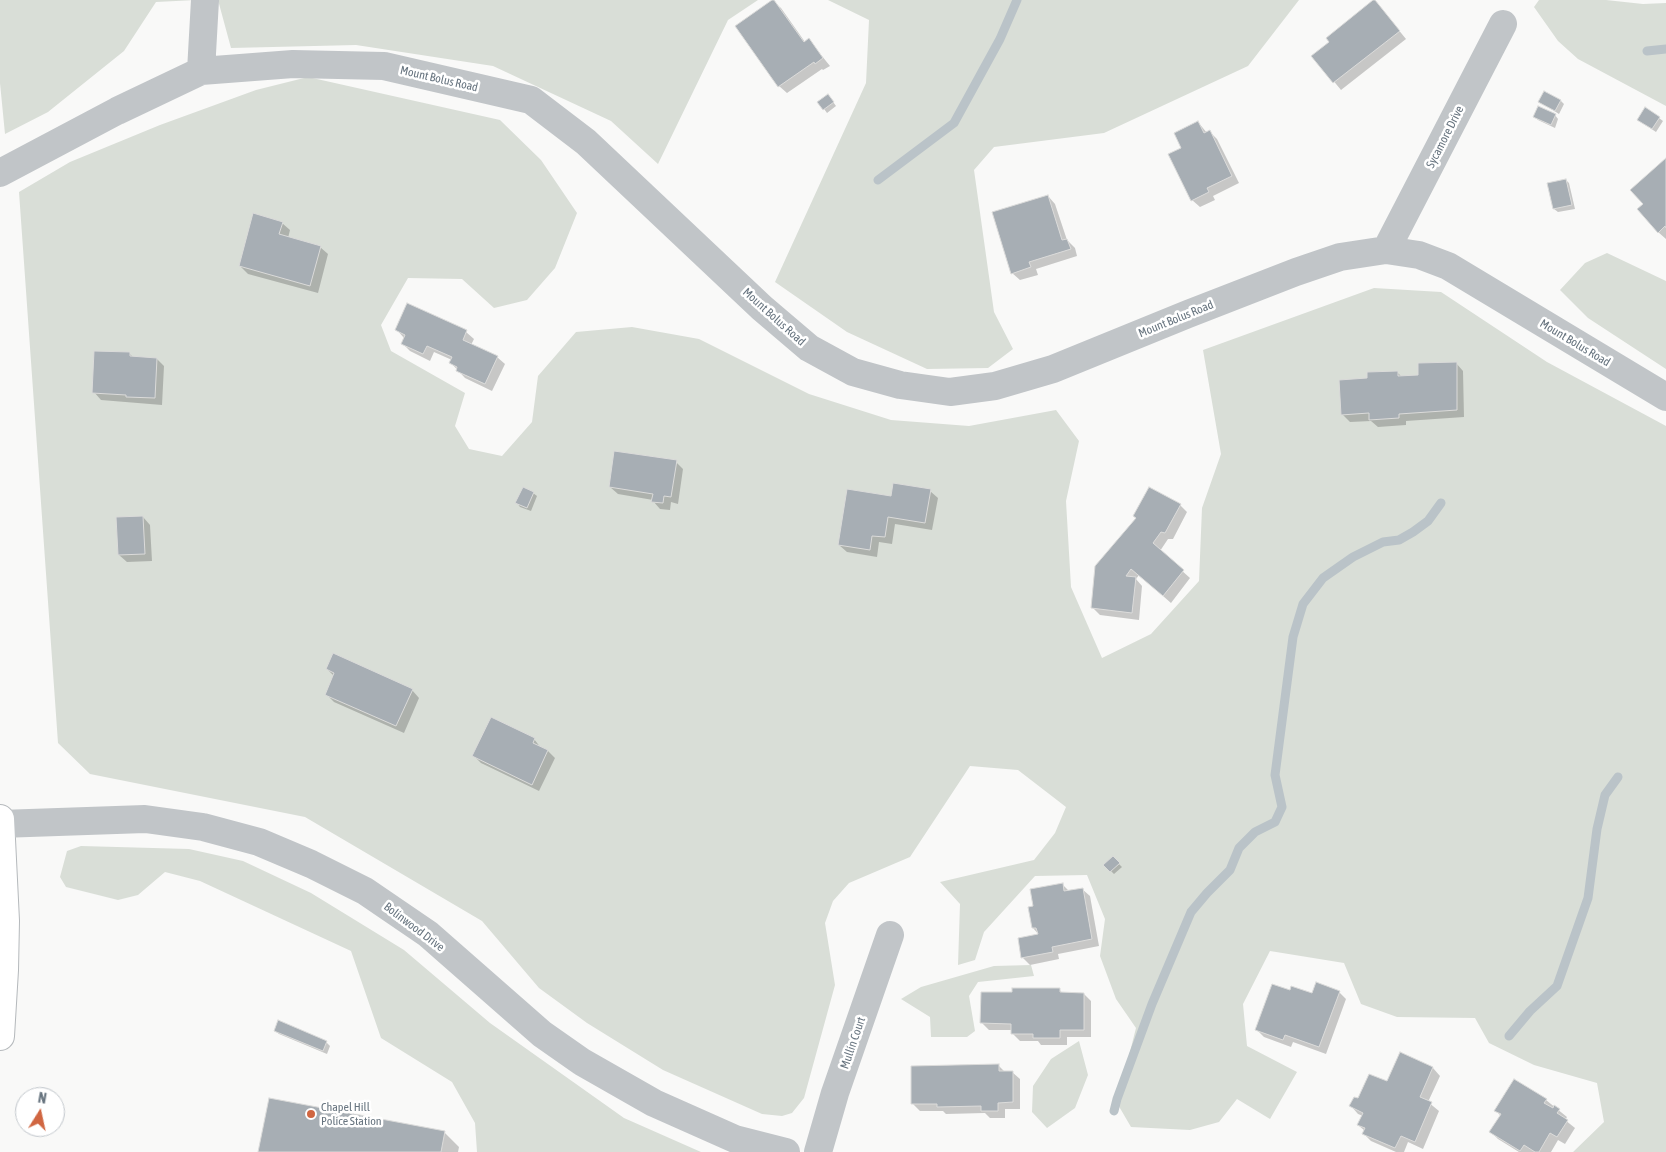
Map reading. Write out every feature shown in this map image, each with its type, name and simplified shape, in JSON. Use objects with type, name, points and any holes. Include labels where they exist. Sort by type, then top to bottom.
[{"type":"main road","points":[[0,819],[5,921],[0,1036]]},
{"type":"street","points":[[201,72],[205,0]]},
{"type":"street","name":"Sycamore Drive","points":[[1386,250],[1503,24]]},
{"type":"street","name":"Mount Bolus Road","points":[[0,173],[117,111],[201,72],[293,64],[384,66],[532,100],[586,142],[762,308],[809,348],[853,372],[900,385],[950,392],[995,386],[1053,369],[1296,272],[1340,257],[1386,250],[1419,255],[1448,266],[1666,397]]},
{"type":"street","name":"Bolinwood Drive","points":[[0,824],[145,819],[212,829],[259,842],[311,864],[365,891],[428,934],[542,1034],[582,1062],[654,1102],[735,1139],[786,1152]]},
{"type":"street","name":"Mullin Court","points":[[818,1152],[835,1093],[890,935]]},
{"type":"shaded area","points":[[0,0],[196,0],[156,2],[124,51],[48,112],[5,134],[0,83]]},
{"type":"shaded area","points":[[218,0],[758,0],[728,20],[658,164],[611,121],[493,66],[356,45],[231,48]]},
{"type":"shaded area","points":[[828,0],[1299,0],[1248,66],[1104,133],[994,147],[974,170],[994,312],[1013,349],[988,368],[927,369],[847,332],[775,282],[866,83],[869,20]]},
{"type":"shaded area","points":[[1539,0],[1606,0],[1643,4],[1666,3],[1666,106],[1578,59],[1558,41],[1534,7]]},
{"type":"shaded area","points":[[308,77],[500,120],[541,160],[577,213],[555,268],[527,300],[494,308],[462,279],[408,278],[381,325],[391,351],[465,393],[455,426],[469,449],[502,456],[532,422],[538,376],[576,332],[632,327],[699,339],[809,394],[891,420],[969,426],[1056,410],[1079,441],[1066,501],[1071,587],[1102,658],[1151,634],[1199,581],[1202,508],[1221,454],[1203,350],[1374,288],[1441,292],[1547,362],[1666,426],[1666,1152],[1573,1152],[1604,1122],[1597,1083],[1534,1065],[1489,1043],[1475,1018],[1397,1017],[1361,1004],[1344,963],[1270,951],[1243,1004],[1247,1046],[1297,1072],[1270,1119],[1237,1099],[1219,1122],[1190,1130],[1131,1127],[1117,1103],[1136,1028],[1116,999],[1100,956],[1105,919],[1087,875],[1035,876],[984,932],[975,960],[958,965],[960,904],[940,882],[1034,860],[1055,833],[1066,807],[1018,770],[970,766],[910,857],[849,883],[833,901],[825,923],[835,985],[804,1098],[792,1113],[782,1116],[762,1114],[663,1070],[587,1023],[539,988],[482,921],[305,817],[90,774],[58,743],[19,192],[70,162],[160,125],[256,90]]},
{"type":"shaded area","points":[[1607,253],[1666,281],[1666,369],[1588,318],[1560,290],[1585,263]]},
{"type":"shaded area","points":[[81,846],[189,849],[243,861],[311,893],[404,950],[490,1023],[624,1118],[701,1152],[477,1152],[475,1123],[452,1082],[381,1038],[351,951],[200,881],[165,872],[138,895],[118,900],[66,887],[60,877],[67,851]]},
{"type":"shaded area","points":[[1031,965],[1034,976],[978,982],[969,996],[975,1031],[967,1037],[931,1037],[930,1017],[901,999],[921,987],[994,966]]},
{"type":"shaded area","points":[[1079,1041],[1088,1075],[1075,1108],[1047,1128],[1032,1112],[1033,1086],[1051,1059]]},
{"type":"building","points":[[774,0],[804,42],[809,38],[823,58],[815,64],[814,62],[778,87],[735,26]]},
{"type":"building","points":[[1375,0],[1400,31],[1333,83],[1311,56],[1329,42],[1326,38]]},
{"type":"building","points":[[1544,91],[1561,100],[1555,111],[1538,102]]},
{"type":"building","points":[[828,94],[834,102],[823,110],[817,102]]},
{"type":"building","points":[[1538,106],[1556,114],[1551,125],[1533,117]]},
{"type":"building","points":[[1645,107],[1660,117],[1652,129],[1637,120]]},
{"type":"building","points":[[1198,121],[1204,133],[1210,130],[1232,176],[1207,188],[1209,192],[1191,201],[1168,154],[1181,148],[1174,133]]},
{"type":"building","points":[[1666,158],[1666,228],[1665,226],[1658,233],[1637,209],[1643,204],[1630,190]]},
{"type":"building","points":[[1566,179],[1572,205],[1553,209],[1547,183]]},
{"type":"building","points":[[1048,195],[1062,240],[1067,239],[1071,249],[1029,262],[1031,267],[1011,274],[992,212]]},
{"type":"building","points":[[253,213],[283,222],[279,234],[321,246],[310,286],[239,266]]},
{"type":"building","points":[[407,303],[467,330],[463,340],[498,356],[485,384],[456,371],[457,367],[449,363],[452,357],[427,346],[423,354],[401,344],[405,335],[395,330]]},
{"type":"building","points":[[94,351],[130,352],[130,356],[157,358],[155,398],[92,393]]},
{"type":"building","points":[[1457,362],[1457,410],[1399,414],[1399,418],[1369,420],[1369,413],[1341,415],[1339,380],[1367,378],[1367,372],[1398,371],[1398,376],[1418,375],[1418,363]]},
{"type":"building","points":[[614,451],[677,460],[671,497],[664,496],[663,503],[651,502],[653,494],[609,487]]},
{"type":"building","points":[[893,483],[931,489],[925,523],[888,517],[885,537],[872,536],[870,550],[838,545],[847,489],[891,496]]},
{"type":"building","points":[[523,487],[534,492],[527,508],[515,503]]},
{"type":"building","points":[[1149,487],[1181,504],[1165,533],[1161,532],[1153,543],[1184,570],[1163,596],[1131,569],[1126,576],[1136,577],[1132,613],[1091,608],[1095,566],[1136,518],[1133,516]]},
{"type":"building","points":[[143,516],[145,554],[118,555],[116,517]]},
{"type":"building","points":[[333,653],[413,689],[396,726],[325,695],[334,673],[326,669]]},
{"type":"building","points":[[491,717],[535,738],[533,743],[548,750],[532,785],[472,756]]},
{"type":"building","points":[[1113,856],[1120,863],[1110,872],[1103,865]]},
{"type":"building","points":[[1063,883],[1064,891],[1083,888],[1092,939],[1052,947],[1053,952],[1021,958],[1018,938],[1038,934],[1036,928],[1032,928],[1028,907],[1033,906],[1030,889]]},
{"type":"building","points":[[1316,982],[1340,991],[1319,1047],[1285,1035],[1283,1040],[1255,1030],[1272,984],[1290,990],[1291,986],[1312,993]]},
{"type":"building","points":[[1012,988],[1060,988],[1060,992],[1084,993],[1084,1030],[1060,1030],[1060,1038],[1033,1038],[1033,1034],[1011,1034],[1011,1024],[980,1023],[981,992],[1012,992]]},
{"type":"building","points":[[278,1020],[327,1041],[323,1051],[274,1031]]},
{"type":"building","points":[[1400,1052],[1433,1067],[1420,1097],[1432,1102],[1415,1142],[1401,1136],[1395,1148],[1362,1134],[1365,1128],[1357,1125],[1363,1113],[1349,1106],[1354,1097],[1358,1098],[1369,1074],[1387,1081]]},
{"type":"building","points":[[999,1064],[999,1071],[1013,1071],[1013,1102],[998,1103],[998,1111],[981,1111],[981,1106],[937,1107],[937,1104],[911,1104],[911,1066]]},
{"type":"building","points":[[1514,1079],[1547,1099],[1544,1103],[1553,1108],[1554,1105],[1560,1109],[1557,1113],[1568,1120],[1557,1137],[1550,1133],[1539,1152],[1535,1152],[1524,1145],[1520,1151],[1489,1132],[1501,1114],[1494,1111]]},
{"type":"building","name":"Chapel Hill Police Station","points":[[269,1098],[445,1131],[441,1152],[258,1152]]},
{"type":"waterway","points":[[878,180],[954,123],[1000,39],[1017,0]]},
{"type":"waterway","points":[[1647,51],[1666,49]]},
{"type":"waterway","points":[[1114,1111],[1152,1004],[1191,912],[1230,870],[1239,848],[1255,832],[1275,822],[1282,807],[1275,775],[1293,637],[1303,604],[1323,578],[1353,557],[1383,542],[1399,540],[1413,532],[1428,521],[1441,503]]},
{"type":"waterway","points":[[1509,1036],[1530,1011],[1557,986],[1588,898],[1597,829],[1605,795],[1618,777]]},
{"type":"place","name":"Chapel Hill Police Station","points":[[311,1114]]}]
